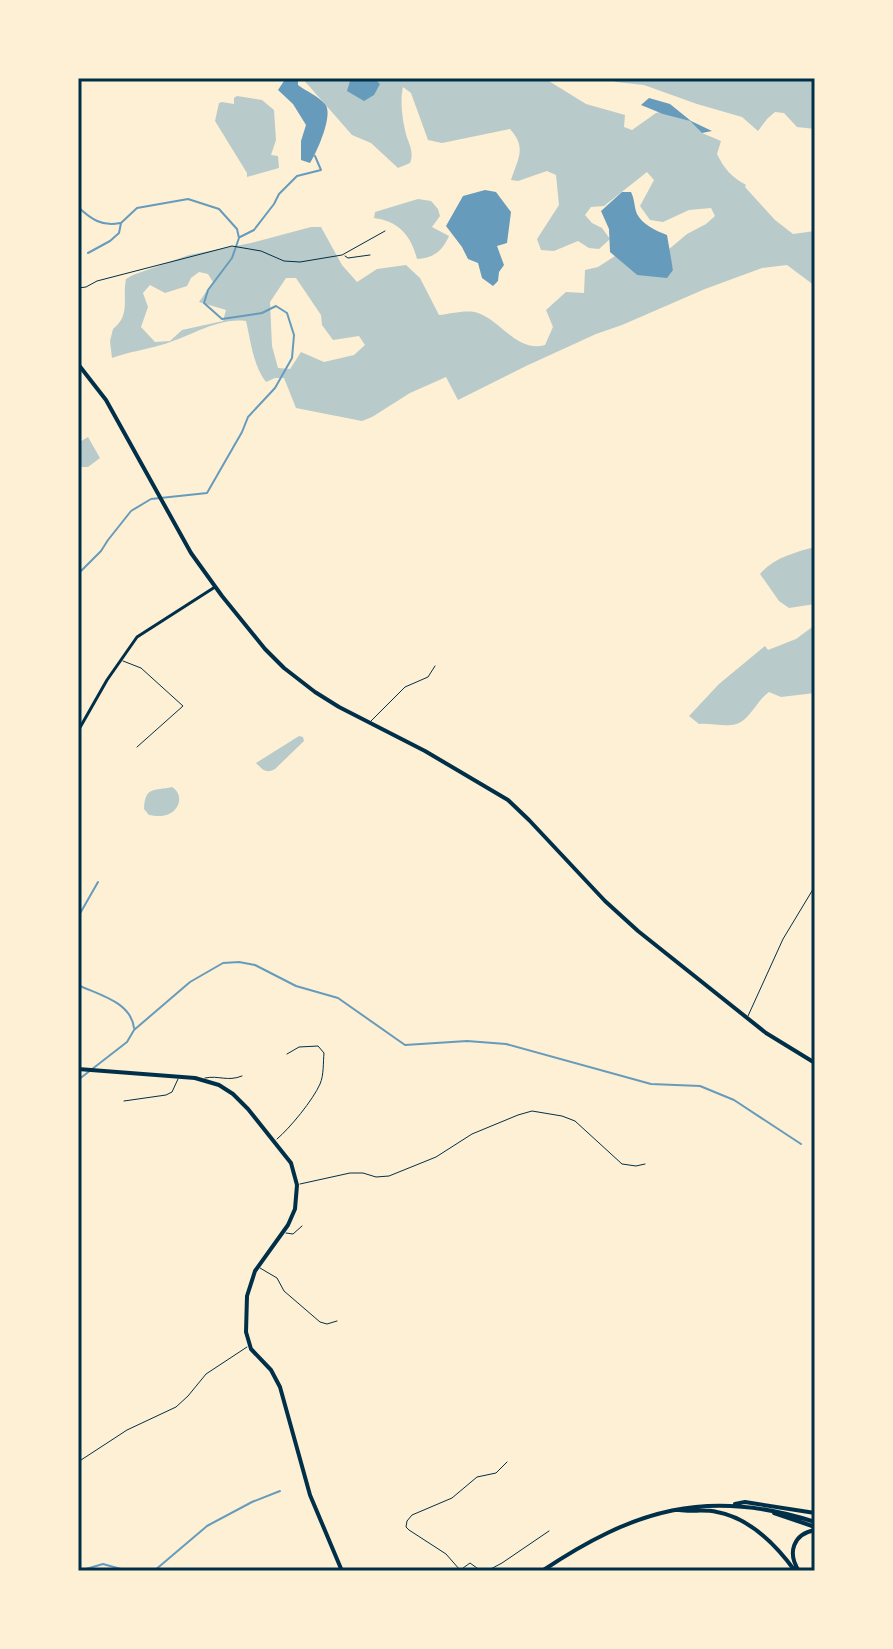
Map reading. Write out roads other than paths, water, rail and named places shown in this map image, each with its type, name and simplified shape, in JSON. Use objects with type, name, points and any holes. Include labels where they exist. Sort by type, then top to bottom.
[{"type":"main road","points":[[78,364],[106,400],[177,530],[215,587],[284,668],[315,692],[508,800],[620,915],[673,961],[782,1045],[815,1063]]},
{"type":"main road","points":[[78,1069],[179,1077],[219,1085],[233,1094],[291,1163],[297,1185],[295,1209],[250,1283],[246,1332],[249,1345],[274,1374],[280,1387],[310,1495],[342,1571]]},
{"type":"main road","points":[[731,1505],[745,1502],[815,1513]]},
{"type":"main road","points":[[542,1571],[610,1531],[673,1509],[731,1505],[769,1510],[780,1517],[815,1526]]},
{"type":"main road","points":[[673,1509],[717,1512],[737,1518],[762,1535],[797,1571]]},
{"type":"main road","points":[[797,1571],[793,1559],[794,1546],[802,1534],[815,1526]]},
{"type":"street","points":[[78,731],[137,637],[215,587]]},
{"type":"lane","points":[[78,288],[232,246],[261,251],[294,263],[342,255],[385,231]]},
{"type":"lane","points":[[342,255],[348,258],[370,255]]},
{"type":"lane","points":[[120,661],[141,668],[183,706],[137,747]]},
{"type":"lane","points":[[369,722],[405,687],[428,677],[435,666]]},
{"type":"lane","points":[[747,1018],[783,939],[815,886]]},
{"type":"lane","points":[[275,1141],[293,1123],[322,1077],[322,1049],[299,1047],[287,1054]]},
{"type":"lane","points":[[203,1080],[209,1077],[229,1080],[242,1076]]},
{"type":"lane","points":[[124,1101],[166,1095],[172,1092],[179,1077]]},
{"type":"lane","points":[[297,1185],[350,1173],[381,1178],[394,1175],[436,1157],[472,1134],[532,1111],[562,1116],[582,1125],[622,1164],[645,1164]]},
{"type":"lane","points":[[283,1232],[293,1234],[302,1226]]},
{"type":"lane","points":[[257,1267],[277,1278],[284,1291],[320,1322],[327,1324],[337,1321]]},
{"type":"lane","points":[[78,1462],[127,1430],[176,1407],[206,1374],[249,1345]]},
{"type":"lane","points":[[481,1571],[470,1563],[460,1570],[446,1554],[406,1525],[412,1515],[452,1498],[477,1477],[496,1473],[507,1462]]},
{"type":"lane","points":[[487,1571],[549,1531]]},
{"type":"water","points":[[286,78],[298,78],[298,85],[319,98],[327,109],[324,133],[310,163],[301,160],[301,141],[306,125],[293,104],[278,90]]},
{"type":"water","points":[[374,78],[380,84],[374,95],[364,101],[347,91],[350,81]]},
{"type":"water","points":[[649,98],[670,104],[691,121],[712,131],[702,133],[690,121],[641,105]]},
{"type":"water","points":[[485,190],[496,192],[511,212],[507,243],[497,246],[504,265],[493,286],[482,278],[478,263],[468,259],[446,226],[463,196]]},
{"type":"water","points":[[622,192],[631,192],[642,221],[667,235],[673,270],[667,278],[637,275],[610,252],[609,229],[601,211]]},
{"type":"waterway","points":[[240,237],[254,230],[279,194],[297,176],[321,170],[315,156]]},
{"type":"waterway","points":[[78,574],[101,551],[131,511],[151,499],[207,493],[248,417],[275,388],[292,358],[294,335],[287,313],[276,306],[262,313],[222,319],[204,303],[208,290],[232,258],[239,238],[237,229],[219,209],[188,199],[137,208],[121,223],[119,233],[88,253]]},
{"type":"waterway","points":[[78,207],[97,221],[120,223]]},
{"type":"waterway","points":[[78,917],[98,882]]},
{"type":"waterway","points":[[78,1080],[127,1042],[134,1030],[190,982],[223,963],[239,962],[255,965],[296,986],[338,998],[405,1045],[467,1041],[506,1044],[651,1084],[700,1086],[734,1100],[801,1144]]},
{"type":"waterway","points":[[78,985],[120,1006],[132,1019],[134,1028]]},
{"type":"waterway","points":[[154,1571],[207,1526],[280,1491]]},
{"type":"waterway","points":[[79,1571],[103,1564],[128,1571]]}]
